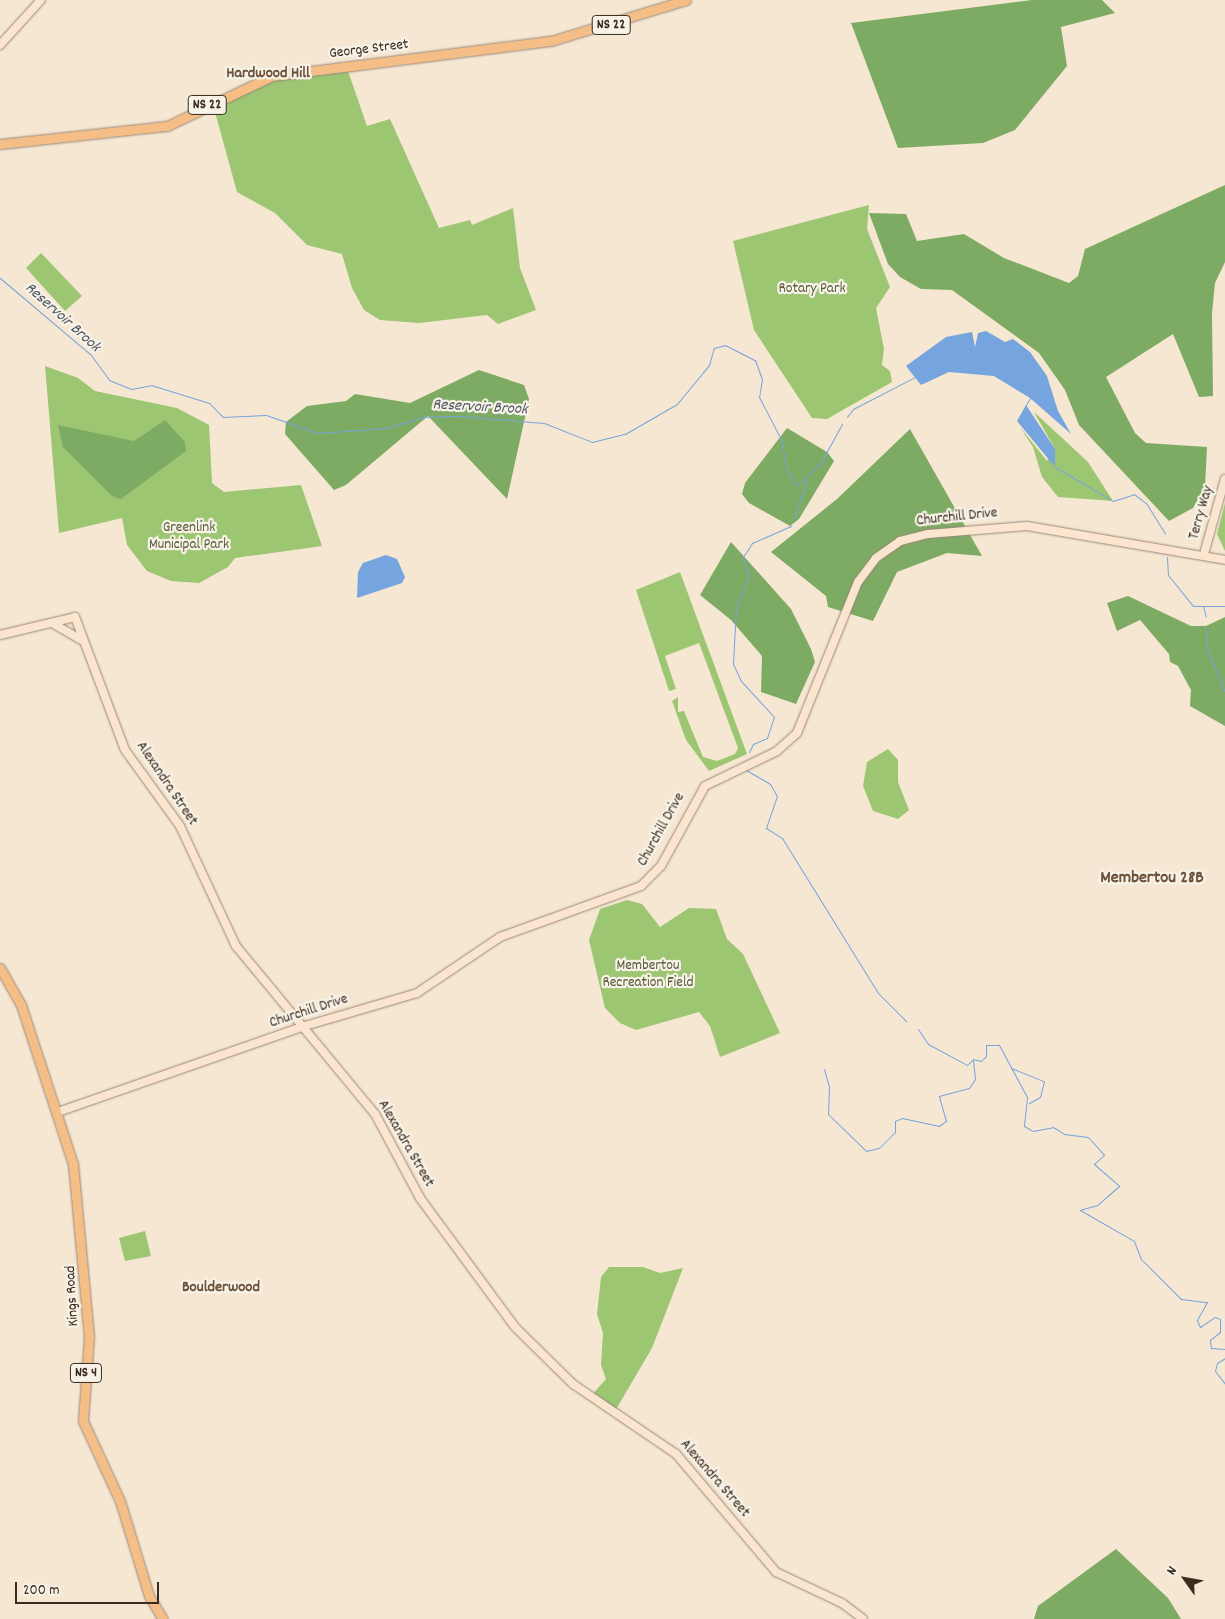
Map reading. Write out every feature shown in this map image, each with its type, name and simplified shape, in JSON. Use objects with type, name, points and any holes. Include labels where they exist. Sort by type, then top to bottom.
[{"type":"main road","points":[[0,45],[41,0]]},
{"type":"main road","name":"George Street","points":[[0,144],[167,126],[272,76],[551,40],[686,0]]},
{"type":"main road","name":"Terry Way","points":[[1204,554],[1225,479]]},
{"type":"main road","name":"Churchill Drive","points":[[58,1112],[305,1026],[417,993],[500,937],[625,894],[650,879],[705,786],[776,751],[798,733],[858,582],[876,558],[894,544],[928,534],[1018,526],[1204,554],[1225,560]]},
{"type":"main road","name":"Alexandra Street","points":[[0,635],[75,617],[125,750],[182,830],[224,927],[375,1114],[420,1198],[489,1296],[546,1360],[573,1384],[672,1450],[776,1572],[842,1603],[863,1619]]},
{"type":"main road","points":[[50,623],[84,641]]},
{"type":"main road","name":"Kings Road","points":[[0,968],[21,1005],[58,1112],[73,1164],[87,1275],[89,1337],[83,1421],[120,1501],[149,1596],[163,1619]]},
{"type":"green space","points":[[1032,0],[1102,0],[1115,13],[1061,27],[1067,66],[1015,130],[983,143],[898,148],[851,23]]},
{"type":"green space","points":[[348,71],[367,126],[390,119],[439,228],[470,220],[472,225],[513,208],[520,268],[536,310],[498,324],[487,315],[419,323],[380,320],[364,310],[352,288],[342,254],[307,245],[275,213],[237,192],[213,105],[264,81]]},
{"type":"green space","points":[[1225,185],[1225,262],[1215,283],[1212,313],[1213,396],[1199,397],[1173,334],[1106,377],[1135,433],[1146,443],[1207,447],[1205,487],[1193,508],[1169,521],[1079,425],[1065,390],[1039,353],[952,290],[921,289],[900,277],[888,264],[869,213],[906,214],[917,241],[964,234],[1004,258],[1069,283],[1078,276],[1085,249]]},
{"type":"green space","name":"Rotary Park","points":[[869,205],[867,229],[890,287],[876,308],[884,349],[882,365],[890,371],[892,382],[827,419],[812,418],[754,330],[733,241]]},
{"type":"green space","points":[[41,253],[82,296],[65,311],[26,268]]},
{"type":"green space","name":"Greenlink Municipal Park","points":[[45,366],[78,378],[95,391],[177,408],[209,425],[212,483],[224,492],[301,485],[322,546],[235,558],[228,567],[199,583],[171,581],[147,571],[127,545],[122,518],[59,533]]},
{"type":"green space","points":[[479,370],[524,385],[529,399],[507,499],[428,416],[346,485],[334,490],[285,434],[286,422],[307,406],[346,401],[355,394],[410,403]]},
{"type":"green space","points":[[1034,412],[1088,462],[1113,501],[1058,497],[1042,477],[1033,447],[1020,427],[1047,461],[1055,449]]},
{"type":"green space","points":[[165,420],[185,442],[186,451],[121,499],[112,496],[63,447],[58,425],[134,441]]},
{"type":"green space","points":[[787,428],[827,452],[834,461],[799,519],[790,526],[749,503],[742,494],[745,483]]},
{"type":"green space","points":[[910,429],[982,556],[947,553],[897,572],[873,621],[828,607],[826,596],[771,552],[837,499]]},
{"type":"green space","points":[[1225,503],[1225,551],[1217,534]]},
{"type":"green space","points":[[731,542],[791,609],[811,649],[815,662],[796,704],[761,692],[762,656],[731,620],[700,595]]},
{"type":"green space","points":[[680,572],[747,754],[709,771],[686,740],[672,701],[678,697],[678,712],[684,711],[703,757],[717,761],[735,754],[738,748],[699,643],[665,656],[676,689],[669,691],[636,590]]},
{"type":"green space","points":[[1128,596],[1191,626],[1206,626],[1225,617],[1225,726],[1190,706],[1191,690],[1178,666],[1170,662],[1169,654],[1140,620],[1117,631],[1107,603]]},
{"type":"green space","points":[[888,749],[898,760],[898,782],[909,810],[898,819],[873,811],[863,786],[867,762]]},
{"type":"green space","name":"Membertou Recreation Field","points":[[627,900],[642,904],[660,927],[689,908],[716,909],[727,939],[743,954],[780,1033],[720,1057],[710,1026],[699,1012],[636,1030],[620,1023],[605,1008],[589,940],[600,909]]},
{"type":"green space","points":[[145,1231],[151,1256],[125,1261],[119,1238]]},
{"type":"green space","points":[[609,1267],[643,1267],[660,1273],[683,1268],[652,1348],[615,1411],[591,1396],[606,1379],[601,1365],[603,1333],[597,1314],[601,1277]]},
{"type":"green space","points":[[1116,1549],[1168,1598],[1181,1619],[1034,1619],[1038,1606]]},
{"type":"water","points":[[986,331],[1005,342],[1013,339],[1030,352],[1047,376],[1058,411],[1071,434],[1030,398],[994,376],[949,372],[921,385],[906,366],[946,337],[972,332],[975,347],[978,333]]},
{"type":"water","points":[[1026,405],[1055,449],[1055,467],[1017,421]]},
{"type":"water","points":[[386,555],[397,559],[405,577],[402,583],[357,598],[358,572],[363,563]]},
{"type":"waterway","name":"Reservoir Brook","points":[[0,278],[91,355],[109,380],[131,389],[151,385],[209,403],[223,417],[266,415],[318,433],[387,428],[424,417],[460,416],[544,423],[592,442],[625,434],[677,404],[709,365],[714,348],[725,345],[755,360],[762,379],[759,397],[781,439],[787,470],[797,486],[820,464],[842,424]]},
{"type":"waterway","name":"Reservoir Brook","points":[[847,417],[853,409],[915,377]]},
{"type":"waterway","name":"Reservoir Brook","points":[[1026,405],[1030,398]]},
{"type":"waterway","name":"Reservoir Brook","points":[[1055,467],[1113,501],[1134,494],[1146,503],[1165,534]]},
{"type":"waterway","points":[[794,518],[807,480]]},
{"type":"waterway","points":[[749,752],[753,744],[767,738],[774,717],[741,681],[733,664],[736,607],[749,577],[743,557],[752,543],[791,526]]},
{"type":"waterway","name":"Reservoir Brook","points":[[1167,557],[1168,575],[1193,606],[1225,606]]},
{"type":"waterway","points":[[1203,606],[1206,617]]},
{"type":"waterway","points":[[1206,627],[1207,648],[1225,692]]},
{"type":"waterway","points":[[746,770],[770,784],[777,796],[766,828],[782,838],[878,993],[906,1021]]},
{"type":"waterway","points":[[918,1029],[928,1044],[967,1065],[972,1060]]},
{"type":"waterway","points":[[973,1059],[981,1061],[986,1056],[986,1045],[999,1045],[1027,1097],[1024,1126],[1033,1131],[1053,1127],[1064,1134],[1088,1137],[1104,1155],[1094,1164],[1119,1186],[1097,1205],[1080,1210],[1134,1241],[1141,1259],[1181,1299],[1207,1302],[1197,1320],[1200,1327],[1215,1317],[1220,1319],[1220,1332],[1210,1340],[1211,1348],[1225,1349]]},
{"type":"waterway","points":[[824,1069],[829,1087],[828,1114],[866,1151],[879,1148],[895,1132],[895,1121],[902,1118],[939,1126],[946,1121],[939,1096],[969,1088],[975,1079],[973,1060]]},
{"type":"waterway","points":[[1011,1068],[1044,1081],[1040,1097],[1029,1103]]},
{"type":"waterway","points":[[1225,1358],[1217,1363],[1215,1371],[1225,1384]]},
{"type":"district","name":"Hardwood Hill","points":[[268,74]]},
{"type":"district","name":"Membertou 28B","points":[[1152,879]]},
{"type":"district","name":"Boulderwood","points":[[221,1288]]}]
